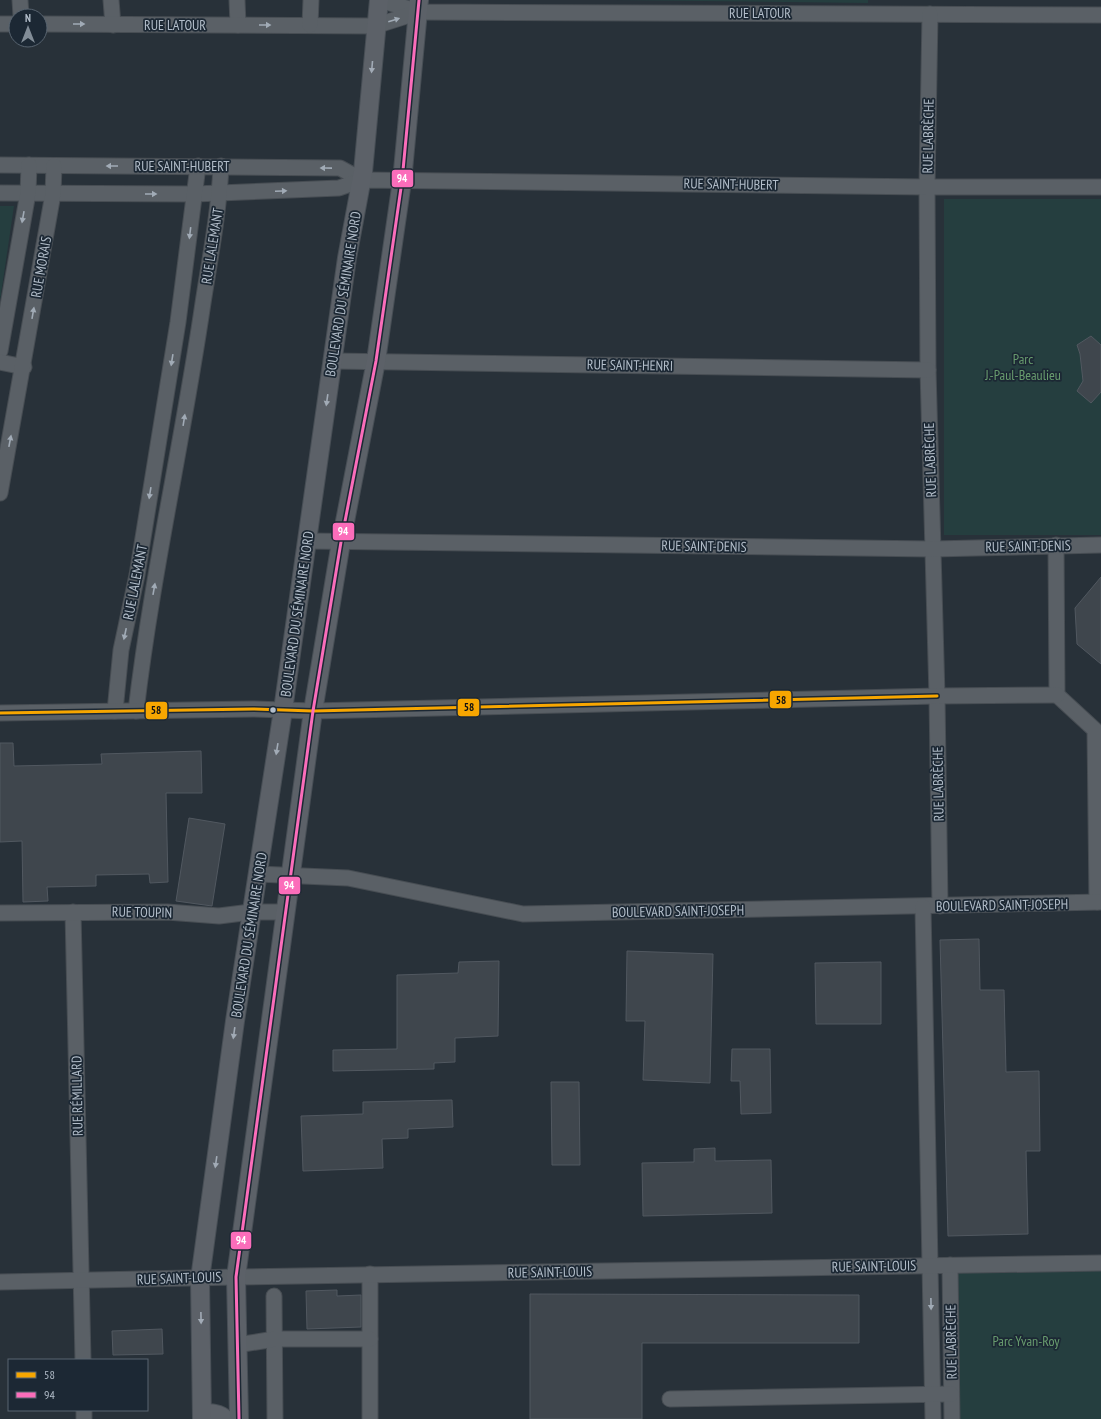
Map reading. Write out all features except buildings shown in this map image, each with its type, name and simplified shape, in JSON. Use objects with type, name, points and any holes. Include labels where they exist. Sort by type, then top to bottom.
[{"type":"main road","name":"BOULEVARD DU SÉMINAIRE NORD","points":[[202,1416],[200,1278],[251,912],[283,710],[347,258],[362,180],[375,26],[380,0]]},
{"type":"main road","name":"BOULEVARD DU SÉMINAIRE NORD","points":[[239,1419],[236,1276],[284,912],[291,875],[313,711],[341,542],[376,361],[402,181],[419,6]]},
{"type":"main road","points":[[202,1416],[211,1413],[223,1416],[225,1419]]},
{"type":"street","points":[[111,0],[113,25]]},
{"type":"street","points":[[236,0],[238,25]]},
{"type":"street","points":[[310,25],[311,0]]},
{"type":"street","name":"RUE LATOUR","points":[[380,0],[419,6],[930,14],[1101,15]]},
{"type":"street","name":"RUE LATOUR","points":[[48,24],[375,26],[419,6]]},
{"type":"street","name":"RUE LABRÈCHE","points":[[930,14],[927,187],[928,370],[937,696],[940,906]]},
{"type":"street","name":"RUE SAINT-HUBERT","points":[[0,165],[340,168],[362,180]]},
{"type":"street","name":"RUE MORAIS","points":[[0,351],[28,193],[28,165]]},
{"type":"street","name":"RUE MORAIS","points":[[0,493],[24,367],[53,194],[54,166]]},
{"type":"street","name":"RUE LALEMANT","points":[[115,711],[121,650],[137,575],[178,322],[198,166]]},
{"type":"street","name":"RUE LALEMANT","points":[[136,711],[144,645],[200,327],[220,193],[221,166]]},
{"type":"street","name":"RUE SAINT-HUBERT","points":[[0,193],[195,194],[338,188],[362,180],[927,187],[1101,187]]},
{"type":"street","points":[[178,322],[200,327]]},
{"type":"street","name":"RUE SAINT-HENRI","points":[[333,361],[928,370]]},
{"type":"street","points":[[0,362],[24,367]]},
{"type":"street","points":[[157,454],[178,458]]},
{"type":"street","name":"RUE SAINT-DENIS","points":[[307,541],[933,548],[1056,545],[1101,546]]},
{"type":"street","points":[[1056,545],[1057,695]]},
{"type":"street","points":[[0,713],[115,711],[313,711],[937,696],[1057,695],[1095,730],[1099,902]]},
{"type":"street","name":"BOULEVARD SAINT-JOSEPH","points":[[258,874],[348,878],[522,914],[1099,902]]},
{"type":"street","name":"RUE LABRÈCHE","points":[[923,906],[933,1419]]},
{"type":"street","name":"RUE RÉMILLARD","points":[[73,912],[83,1359]]},
{"type":"street","name":"RUE TOUPIN","points":[[0,913],[167,912],[219,916],[251,912],[284,912]]},
{"type":"street","name":"RUE SAINT-LOUIS","points":[[0,1282],[236,1276],[1101,1263]]},
{"type":"street","name":"RUE LABRÈCHE","points":[[950,1265],[952,1419]]},
{"type":"street","points":[[370,1274],[370,1419]]},
{"type":"street","points":[[274,1296],[275,1419]]},
{"type":"street","points":[[237,1345],[275,1339],[370,1339]]},
{"type":"street","points":[[670,1399],[951,1394]]},
{"type":"green space","points":[[615,0],[868,0],[868,3]]},
{"type":"green space","name":"Parc J.-Paul-Beaulieu","points":[[944,199],[1101,199],[1101,535],[944,535]]},
{"type":"green space","points":[[0,206],[14,206],[0,301]]},
{"type":"green space","name":"Parc Yvan-Roy","points":[[1101,1262],[1101,1419],[952,1419],[950,1263]]},
{"type":"transit line","name":"94","points":[[239,1419],[236,1277],[313,711],[341,542],[376,361],[402,181],[419,0]]},
{"type":"transit line","name":"58","points":[[0,713],[253,709],[313,711],[937,696]]}]
